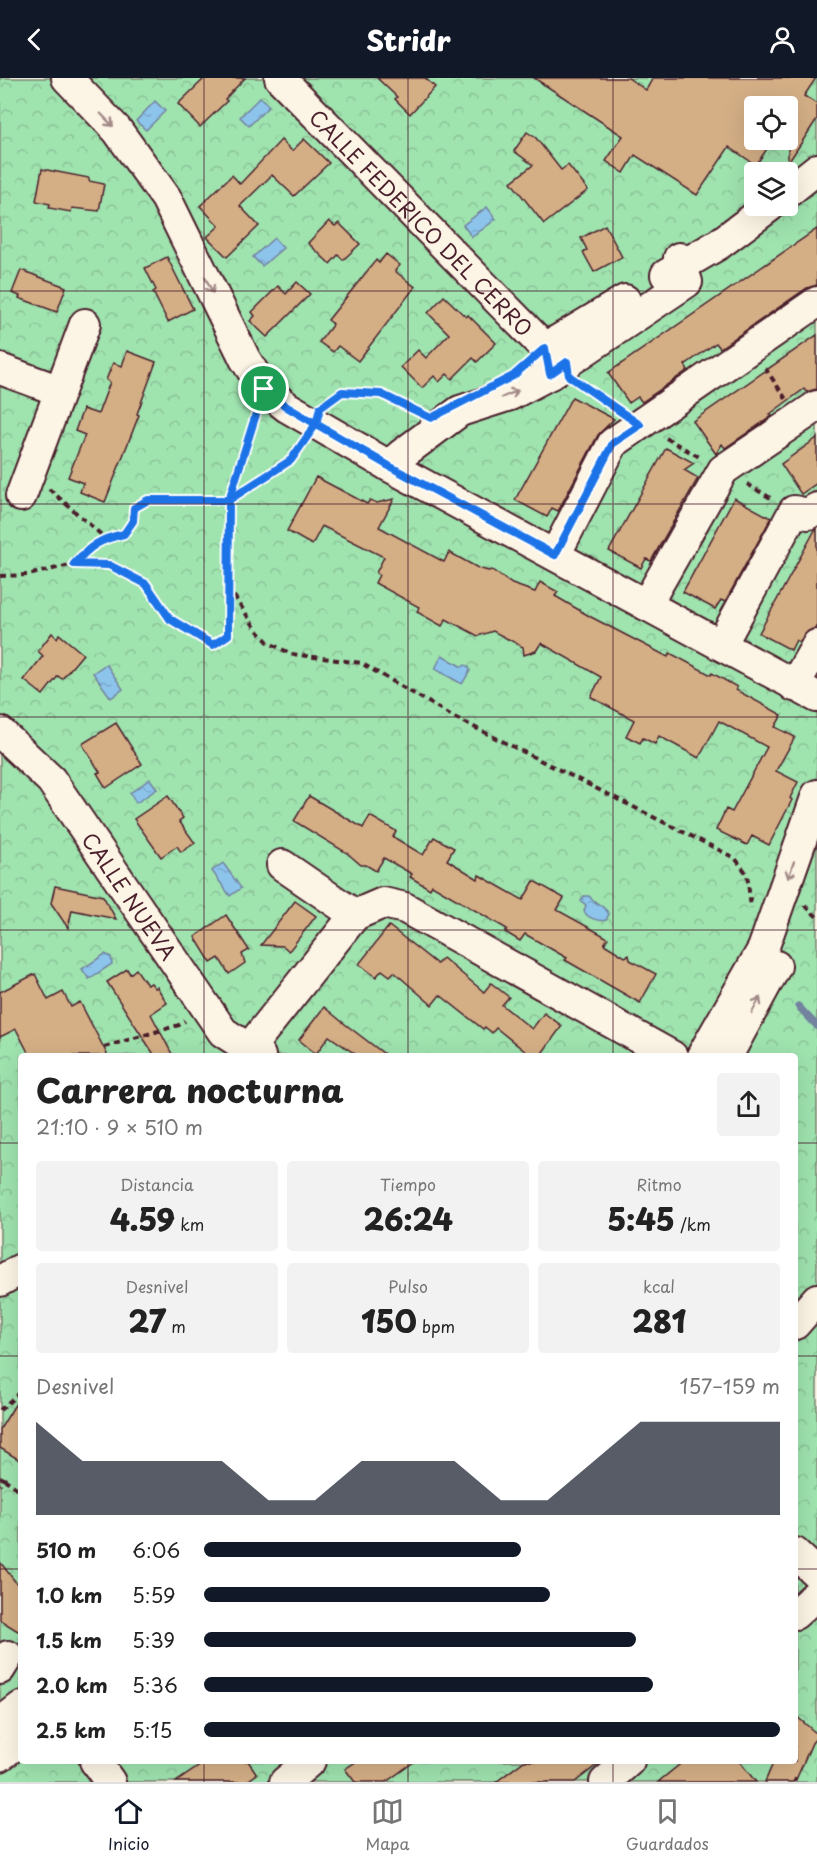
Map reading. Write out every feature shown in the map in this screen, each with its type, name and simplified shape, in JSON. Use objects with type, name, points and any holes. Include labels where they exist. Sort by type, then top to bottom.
[{"type":"street","points":[[67,78],[117,130],[166,198],[245,359],[264,389],[287,407],[389,466],[806,691],[817,645]]},
{"type":"street","name":"CALLE FEDERICO DEL CERRO","points":[[280,78],[554,361]]},
{"type":"street","points":[[389,466],[460,411],[510,395],[680,262],[719,244],[757,216]]},
{"type":"street","points":[[555,555],[613,443],[817,302]]},
{"type":"street","points":[[25,484],[85,324]]},
{"type":"street","points":[[0,369],[60,391]]},
{"type":"street","points":[[646,605],[723,470],[817,406]]},
{"type":"street","points":[[721,645],[794,511],[808,514],[817,508]]},
{"type":"street","name":"CALLE NUEVA","points":[[0,732],[51,780],[223,1032],[249,1053]]},
{"type":"street","points":[[704,1053],[764,949],[817,798]]},
{"type":"street","points":[[729,1053],[809,909],[817,858]]},
{"type":"street","points":[[282,865],[355,915]]},
{"type":"street","points":[[251,1053],[355,915],[383,903],[405,908],[667,1053]]},
{"type":"street","points":[[798,1321],[817,1299]]},
{"type":"street","points":[[798,1556],[817,1574]]},
{"type":"street","points":[[798,1611],[817,1594]]},
{"type":"street","points":[[97,1764],[110,1782]]},
{"type":"street","points":[[285,1782],[306,1764]]},
{"type":"street","points":[[605,1782],[626,1764]]},
{"type":"path","points":[[554,361],[569,376],[640,425]]},
{"type":"path","points":[[0,576],[28,575],[74,564],[109,565],[146,584],[170,619],[213,645],[228,635],[229,500],[264,389]]},
{"type":"path","points":[[74,564],[86,550],[105,538],[124,534],[133,521],[134,508],[148,500],[229,500],[291,460],[316,424],[320,408],[342,392],[381,394],[421,413]]},
{"type":"path","points":[[670,440],[723,470]]},
{"type":"path","points":[[25,484],[105,538]]},
{"type":"path","points":[[228,587],[256,629],[268,642],[291,654],[361,663],[454,717],[735,858],[747,874],[750,904],[764,949]]},
{"type":"path","points":[[104,1047],[179,1025],[208,1010]]},
{"type":"path","points":[[0,1410],[18,1395]]},
{"type":"path","points":[[0,1485],[2,1478],[18,1489]]},
{"type":"green space","points":[[0,78],[817,78],[817,1782],[0,1782]]},
{"type":"water","points":[[260,97],[269,106],[249,126],[240,117]]},
{"type":"water","points":[[155,101],[165,111],[146,130],[136,121]]},
{"type":"water","points":[[487,207],[496,219],[472,237],[463,225]]},
{"type":"water","points":[[274,238],[283,248],[262,266],[253,257]]},
{"type":"water","points":[[442,655],[462,667],[465,665],[469,667],[470,671],[462,684],[435,669]]},
{"type":"water","points":[[106,664],[123,689],[111,698],[93,673]]},
{"type":"water","points":[[150,779],[157,789],[136,803],[130,793]]},
{"type":"water","points":[[223,863],[241,888],[230,896],[212,871]]},
{"type":"water","points":[[584,896],[589,896],[607,911],[609,914],[606,920],[588,916],[584,911],[586,905],[581,901]]},
{"type":"water","points":[[105,954],[111,957],[112,964],[89,979],[82,969]]},
{"type":"building","points":[[205,78],[245,78],[225,99],[227,101],[200,127],[178,104]]},
{"type":"building","points":[[377,78],[425,78],[435,87],[410,114],[395,99],[397,97]]},
{"type":"building","points":[[534,78],[628,78],[646,90],[653,78],[816,78],[804,96],[817,104],[817,119],[798,148],[798,96],[744,96],[744,150],[766,150],[758,162],[752,162],[729,147],[697,195],[635,155],[624,173],[606,161],[623,136]]},
{"type":"building","points":[[527,132],[536,138],[561,170],[568,165],[588,190],[544,224],[511,182],[533,165],[514,151]]},
{"type":"building","points":[[304,139],[329,163],[294,196],[272,175],[240,206],[259,226],[227,257],[207,237],[219,226],[200,206],[232,175],[240,184],[281,140],[292,151]]},
{"type":"building","points":[[788,150],[797,150],[789,162]]},
{"type":"building","points":[[42,169],[89,178],[89,181],[104,184],[99,211],[72,208],[71,212],[49,208],[50,204],[36,201]]},
{"type":"building","points":[[329,221],[335,226],[339,223],[360,244],[343,260],[338,255],[330,264],[308,243]]},
{"type":"building","points":[[605,225],[622,257],[594,272],[583,252],[587,250],[581,238]]},
{"type":"building","points":[[817,229],[817,285],[807,288],[720,348],[716,343],[685,365],[688,370],[642,402],[638,397],[629,403],[608,373]]},
{"type":"building","points":[[386,254],[400,265],[395,271],[415,287],[358,361],[338,346],[333,352],[319,342],[333,324],[328,320],[376,260],[379,263]]},
{"type":"building","points":[[167,257],[193,309],[168,322],[153,292],[156,290],[145,268]]},
{"type":"building","points":[[21,270],[66,287],[57,312],[19,298],[20,296],[12,293]]},
{"type":"building","points":[[297,282],[310,294],[267,337],[250,321],[255,316],[252,312],[278,286],[286,294]]},
{"type":"building","points":[[444,296],[466,317],[468,315],[496,343],[477,362],[473,358],[452,379],[447,374],[439,382],[434,376],[422,388],[401,367],[418,350],[426,358],[449,334],[428,313]]},
{"type":"building","points":[[817,335],[817,389],[806,392],[804,389],[770,414],[772,416],[725,448],[722,444],[716,454],[693,421]]},
{"type":"building","points":[[127,351],[156,362],[137,414],[139,415],[105,502],[80,492],[83,483],[68,477],[85,435],[75,431],[83,409],[98,414],[110,382],[106,380],[113,363],[122,366]]},
{"type":"building","points":[[572,397],[614,419],[598,435],[558,511],[552,508],[547,517],[515,500]]},
{"type":"building","points":[[817,438],[817,483],[801,494],[781,464]]},
{"type":"building","points":[[666,448],[694,463],[684,470],[698,478],[651,561],[646,559],[641,568],[609,551]]},
{"type":"building","points":[[316,477],[367,504],[370,500],[377,503],[394,499],[379,527],[444,562],[449,552],[478,568],[492,570],[512,584],[535,592],[540,582],[558,592],[555,596],[591,617],[668,657],[670,653],[711,675],[712,673],[737,687],[736,690],[782,715],[775,727],[795,737],[776,771],[798,782],[790,798],[792,800],[769,845],[752,836],[747,845],[716,830],[726,809],[732,812],[767,747],[719,721],[699,758],[659,736],[655,744],[643,738],[640,743],[626,736],[634,720],[591,697],[601,677],[541,643],[536,651],[524,655],[523,647],[493,631],[478,636],[446,619],[442,626],[417,612],[419,607],[375,583],[379,575],[376,573],[384,557],[322,526],[312,545],[287,531]]},
{"type":"building","points":[[734,498],[771,518],[725,602],[721,600],[715,609],[683,592]]},
{"type":"building","points":[[817,529],[817,625],[808,631],[799,642],[796,640],[791,650],[759,633]]},
{"type":"building","points":[[52,633],[57,638],[59,634],[83,654],[62,679],[58,676],[43,695],[24,680],[43,656],[38,651]]},
{"type":"building","points":[[116,723],[142,764],[106,788],[97,773],[100,772],[82,744]]},
{"type":"building","points":[[168,796],[183,818],[179,821],[195,843],[181,852],[177,846],[161,857],[134,819]]},
{"type":"building","points":[[309,796],[363,828],[370,816],[396,831],[393,837],[423,855],[434,837],[454,848],[447,860],[478,879],[479,875],[523,900],[534,881],[564,898],[557,910],[608,938],[604,944],[625,957],[629,955],[630,960],[656,974],[640,1003],[525,934],[520,941],[505,932],[507,929],[432,885],[430,889],[410,877],[412,874],[384,858],[376,871],[366,865],[361,865],[347,853],[294,821]]},
{"type":"building","points":[[55,886],[103,896],[116,919],[72,910],[68,928],[51,903]]},
{"type":"building","points":[[295,901],[316,916],[289,951],[283,946],[261,945]]},
{"type":"building","points":[[226,915],[249,950],[242,954],[245,963],[229,974],[219,958],[211,963],[195,937]]},
{"type":"building","points":[[389,926],[437,964],[443,958],[484,992],[491,983],[509,997],[502,1005],[532,1029],[544,1013],[562,1026],[542,1053],[527,1053],[496,1028],[492,1033],[485,1027],[483,1029],[440,995],[432,1005],[394,972],[390,976],[382,970],[376,977],[359,964]]},
{"type":"building","points":[[127,969],[130,974],[136,969],[147,985],[151,983],[155,988],[157,987],[167,1003],[151,1014],[171,1053],[153,1053],[107,982]]},
{"type":"building","points":[[35,974],[48,1000],[63,992],[71,1007],[80,1002],[106,1053],[28,1053],[16,1029],[0,1037],[0,992]]},
{"type":"building","points":[[324,1007],[383,1053],[354,1053],[329,1036],[315,1053],[299,1040]]},
{"type":"building","points":[[18,1400],[18,1459],[0,1448],[0,1429]]},
{"type":"building","points":[[0,1562],[18,1585],[18,1631],[0,1620]]},
{"type":"building","points":[[798,1718],[817,1734],[817,1737],[812,1743],[795,1782],[795,1778],[793,1782],[765,1782],[773,1764],[798,1764]]},
{"type":"building","points":[[203,1764],[250,1764],[257,1774],[246,1782],[176,1782]]},
{"type":"building","points":[[352,1764],[411,1764],[386,1782],[355,1782],[345,1769]]},
{"type":"building","points":[[520,1764],[598,1764],[575,1782],[496,1782]]},
{"type":"building","points":[[680,1764],[741,1764],[756,1782],[658,1782]]},
{"type":"waterway","points":[[798,1006],[817,1026]]},
{"type":"route","points":[[264,389],[229,500],[148,500],[134,508],[133,521],[124,534],[105,538],[86,550],[74,564],[109,565],[146,584],[170,619],[213,645],[228,635],[229,500],[291,460],[316,424],[555,555],[613,443],[640,425],[569,376],[567,362],[550,374],[545,348],[513,376],[431,418],[381,394],[342,392],[320,408],[316,424],[287,407],[264,389]]}]
